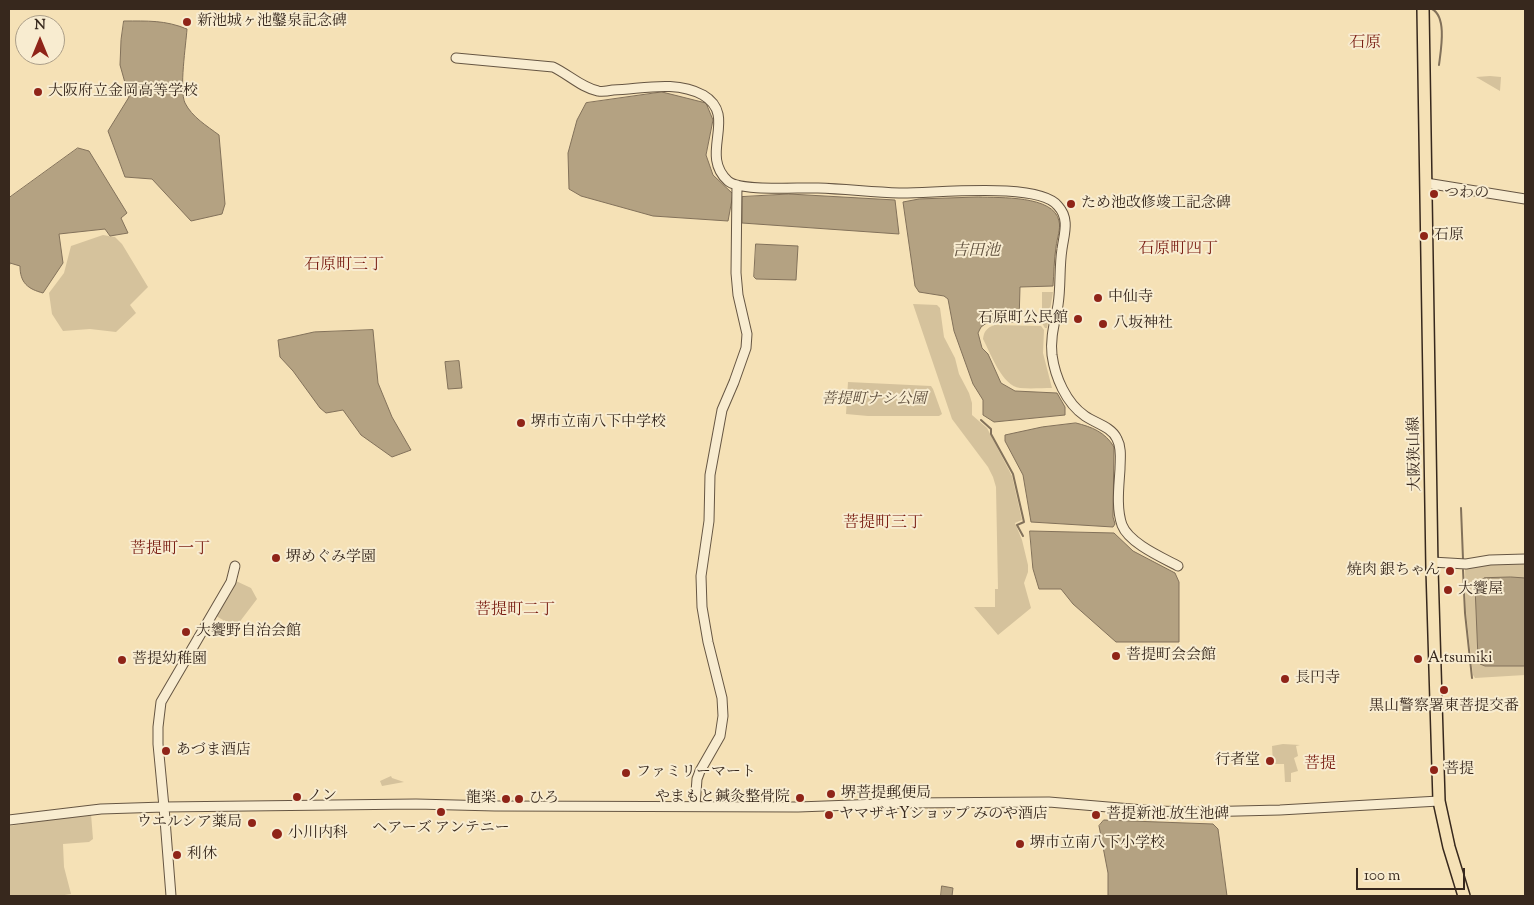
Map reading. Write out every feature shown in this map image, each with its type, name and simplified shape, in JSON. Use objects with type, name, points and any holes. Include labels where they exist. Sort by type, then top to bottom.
[{"type":"main road","name":"大阪狭山線","points":[[1423,9],[1432,562],[1439,801],[1449,847],[1464,896]]},
{"type":"street","points":[[456,58],[553,67],[585,86],[598,91],[665,86],[680,87],[704,96],[714,105],[720,118],[715,155],[718,169],[729,183],[737,186],[898,193],[1008,190],[1041,196],[1058,204],[1066,221],[1066,232],[1062,249],[1058,306],[1052,327],[1052,355],[1055,368],[1063,389],[1073,406],[1085,416],[1111,431],[1117,438],[1120,448],[1119,505],[1122,527],[1142,546],[1178,566]]},
{"type":"street","points":[[1426,183],[1525,199]]},
{"type":"street","points":[[694,806],[697,780],[700,771],[720,736],[724,708],[708,642],[702,607],[701,576],[709,521],[710,475],[722,410],[738,374],[746,348],[747,334],[738,295],[736,273],[737,186]]},
{"type":"street","points":[[1432,562],[1466,564],[1490,560],[1525,559]]},
{"type":"street","points":[[172,896],[158,744],[158,721],[161,702],[231,582],[235,566]]},
{"type":"street","points":[[9,820],[101,809],[164,807],[407,804],[812,807],[907,803],[1049,802],[1155,811],[1197,812],[1280,810],[1439,801]]},
{"type":"green space","points":[[1476,77],[1501,77],[1500,91]]},
{"type":"green space","points":[[103,235],[115,237],[122,244],[148,287],[130,305],[136,313],[116,332],[90,329],[63,331],[52,314],[49,293],[64,273],[71,246]]},
{"type":"green space","points":[[1042,292],[1053,292],[1047,328],[1042,323]]},
{"type":"green space","points":[[913,304],[937,305],[940,308],[944,337],[969,393],[972,403],[972,415],[987,428],[1012,476],[1022,520],[1015,523],[1022,540],[1028,565],[1028,572],[1024,583],[1031,608],[998,635],[974,607],[995,607],[995,589],[998,589],[996,487],[988,467],[952,419]]},
{"type":"green space","points":[[994,325],[1041,326],[1044,330],[1043,353],[1052,388],[1020,388],[1008,382],[1002,376],[983,339],[986,330]]},
{"type":"green space","name":"菩提町ナシ公園","points":[[848,382],[931,386],[942,414],[939,416],[868,416],[846,414]]},
{"type":"green space","points":[[1525,564],[1525,675],[1475,678],[1473,675],[1466,612],[1465,569],[1485,565]]},
{"type":"green space","points":[[236,581],[251,588],[257,599],[238,624],[228,631],[223,620],[216,616]]},
{"type":"green space","points":[[1283,744],[1300,745],[1296,746],[1298,756],[1294,758],[1298,771],[1291,773],[1291,782],[1285,782],[1284,764],[1273,764],[1272,746]]},
{"type":"green space","points":[[391,776],[404,782],[382,786],[380,781]]},
{"type":"green space","points":[[91,814],[93,839],[89,842],[63,844],[64,867],[71,894],[58,896],[9,896],[9,826]]},
{"type":"water","points":[[124,21],[149,21],[187,29],[183,97],[192,113],[219,135],[225,204],[222,214],[191,221],[152,179],[125,177],[108,131],[129,97],[120,65]]},
{"type":"water","points":[[662,92],[706,103],[713,120],[706,155],[713,175],[733,194],[728,221],[653,216],[581,196],[569,189],[568,153],[577,120],[586,103]]},
{"type":"water","points":[[78,148],[89,151],[127,213],[121,218],[128,233],[110,236],[105,229],[59,234],[63,263],[43,293],[29,287],[23,281],[20,266],[10,263],[9,268],[9,198]]},
{"type":"water","points":[[789,194],[895,200],[899,234],[742,223],[742,197]]},
{"type":"water","name":"吉田池","points":[[1012,198],[1037,202],[1047,206],[1055,213],[1059,221],[1060,227],[1055,252],[1053,286],[1020,287],[1019,322],[988,322],[981,327],[978,333],[982,348],[988,354],[1001,383],[1015,391],[1057,393],[1065,407],[1065,415],[994,422],[983,415],[983,400],[973,384],[954,331],[948,299],[944,296],[919,292],[915,286],[903,202],[919,199]]},
{"type":"water","points":[[756,244],[798,246],[796,280],[756,279],[754,277]]},
{"type":"water","points":[[373,330],[378,383],[392,417],[411,450],[392,457],[361,435],[343,410],[326,413],[320,408],[293,371],[280,357],[278,340],[314,332]]},
{"type":"water","points":[[459,361],[462,388],[448,389],[445,362]]},
{"type":"water","points":[[1076,423],[1098,431],[1107,437],[1114,447],[1113,517],[1115,524],[1113,527],[1031,522],[1023,475],[1005,441],[1005,435],[1042,427]]},
{"type":"water","points":[[1030,531],[1114,533],[1133,551],[1175,573],[1179,582],[1179,642],[1116,642],[1073,604],[1061,589],[1039,589],[1033,569]]},
{"type":"water","points":[[1484,578],[1525,578],[1525,666],[1485,666],[1480,664],[1478,658],[1475,586]]},
{"type":"water","points":[[1104,820],[1213,824],[1218,829],[1227,896],[1108,896],[1108,873],[1099,826]]},
{"type":"water","points":[[942,886],[953,888],[952,896],[941,896]]},
{"type":"waterway","points":[[1432,9],[1437,13],[1441,26],[1442,42],[1439,65]]},
{"type":"waterway","points":[[981,420],[991,429],[991,434],[1013,474],[1024,522],[1017,525],[1023,536]]},
{"type":"waterway","points":[[1461,508],[1463,559]]},
{"type":"waterway","points":[[1463,570],[1465,613],[1472,678]]},
{"type":"place","name":"新池城ヶ池鑿泉記念碑","points":[[187,22]]},
{"type":"place","name":"大阪府立金岡高等学校","points":[[38,92]]},
{"type":"place","name":"つわの","points":[[1434,194]]},
{"type":"place","name":"ため池改修竣工記念碑","points":[[1071,204]]},
{"type":"place","name":"石原","points":[[1424,236]]},
{"type":"place","name":"中仙寺","points":[[1098,298]]},
{"type":"place","name":"石原町公民館","points":[[1078,319]]},
{"type":"place","name":"八坂神社","points":[[1103,324]]},
{"type":"place","name":"堺市立南八下中学校","points":[[521,423]]},
{"type":"place","name":"堺めぐみ学園","points":[[276,558]]},
{"type":"place","name":"焼肉 銀ちゃん","points":[[1450,571]]},
{"type":"place","name":"大饗屋","points":[[1448,590]]},
{"type":"place","name":"大饗野自治会館","points":[[186,632]]},
{"type":"place","name":"菩提町会会館","points":[[1116,656]]},
{"type":"place","name":"A.tsumiki","points":[[1418,659]]},
{"type":"place","name":"菩提幼稚園","points":[[122,660]]},
{"type":"place","name":"長円寺","points":[[1285,679]]},
{"type":"place","name":"黒山警察署東菩提交番","points":[[1444,690]]},
{"type":"place","name":"あづま酒店","points":[[166,751]]},
{"type":"place","name":"行者堂","points":[[1270,761]]},
{"type":"place","name":"菩提","points":[[1434,770]]},
{"type":"place","name":"ファミリーマート","points":[[626,773]]},
{"type":"place","name":"堺菩提郵便局","points":[[831,794]]},
{"type":"place","name":"ノン","points":[[297,797]]},
{"type":"place","name":"やまもと鍼灸整骨院","points":[[800,798]]},
{"type":"place","name":"龍楽","points":[[506,799]]},
{"type":"place","name":"ひろ","points":[[519,799]]},
{"type":"place","name":"ヘアーズ アンテニー","points":[[441,812]]},
{"type":"place","name":"ヤマザキYショップ みのや酒店","points":[[829,815]]},
{"type":"place","name":"菩提新池 放生池碑","points":[[1096,815]]},
{"type":"place","name":"ウエルシア薬局","points":[[252,823]]},
{"type":"place","name":"小川内科","points":[[277,834]]},
{"type":"place","name":"堺市立南八下小学校","points":[[1020,844]]},
{"type":"place","name":"利休","points":[[177,855]]},
{"type":"district","name":"石原","points":[[1365,44]]},
{"type":"district","name":"石原町四丁","points":[[1178,250]]},
{"type":"district","name":"石原町三丁","points":[[344,266]]},
{"type":"district","name":"菩提町三丁","points":[[883,524]]},
{"type":"district","name":"菩提町一丁","points":[[170,550]]},
{"type":"district","name":"菩提町二丁","points":[[515,611]]},
{"type":"district","name":"菩提","points":[[1320,765]]}]
